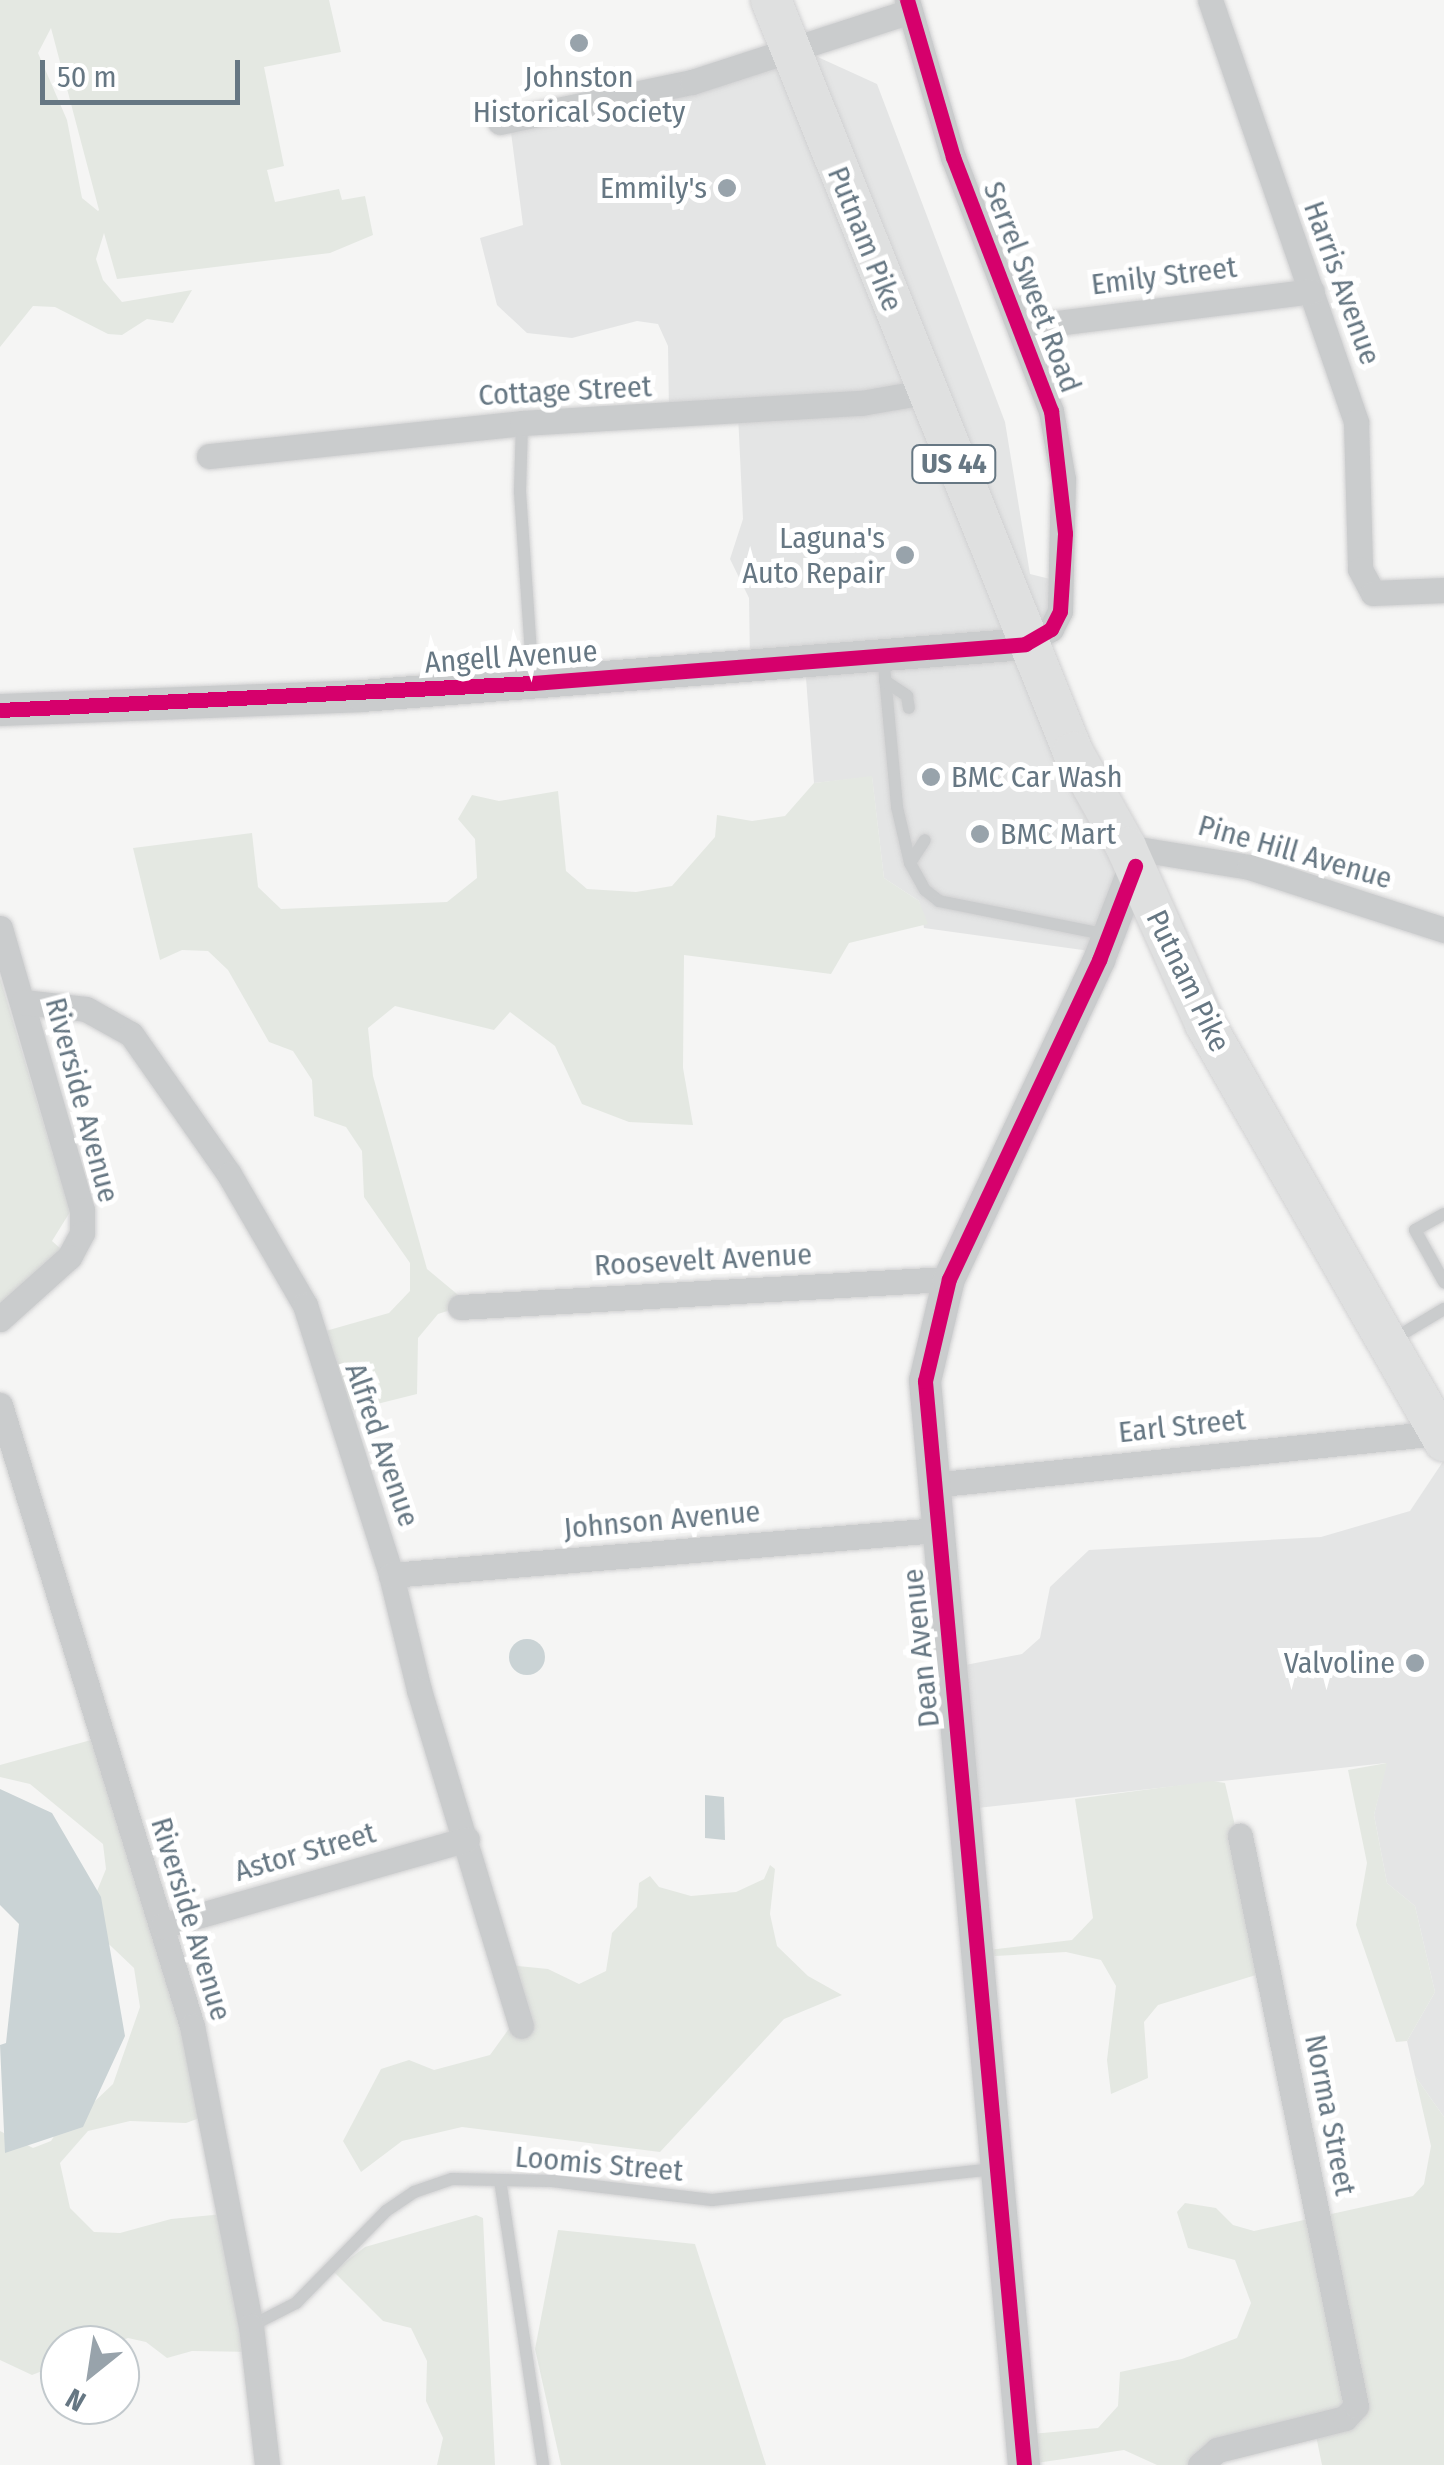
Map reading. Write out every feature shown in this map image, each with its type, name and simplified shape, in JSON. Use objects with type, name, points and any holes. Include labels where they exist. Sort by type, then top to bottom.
[{"type":"main road","name":"Putnam Pike","points":[[772,0],[925,392],[1073,752],[1130,856],[1205,1024],[1442,1437]]},
{"type":"street","name":"Harris Avenue","points":[[1210,0],[1356,422],[1360,569],[1372,593],[1444,590]]},
{"type":"street","points":[[500,122],[596,104],[792,53],[908,5]]},
{"type":"street","name":"Serrel Sweet Road","points":[[908,5],[953,157],[1024,326],[1051,411],[1065,533],[1058,621],[1026,644]]},
{"type":"street","name":"Emily Street","points":[[1024,326],[1312,291]]},
{"type":"street","name":"Cottage Street","points":[[209,456],[522,423],[842,405],[925,392]]},
{"type":"street","name":"Angell Avenue","points":[[0,710],[884,668],[1026,644]]},
{"type":"street","name":"Pine Hill Avenue","points":[[1130,856],[1249,867],[1444,930]]},
{"type":"street","name":"Dean Avenue","points":[[1024,2465],[993,2169],[925,1380],[949,1280],[1110,936],[1130,856]]},
{"type":"street","name":"Riverside Avenue","points":[[0,928],[82,1210],[82,1234],[69,1257],[0,1319]]},
{"type":"street","name":"Alfred Avenue","points":[[23,1002],[86,1010],[131,1034],[229,1174],[305,1305],[392,1575],[521,2026]]},
{"type":"street","name":"Roosevelt Avenue","points":[[460,1307],[949,1280]]},
{"type":"street","name":"Riverside Avenue","points":[[0,1405],[162,1926],[206,2088],[251,2326],[267,2465]]},
{"type":"street","name":"Earl Street","points":[[932,1485],[1442,1437]]},
{"type":"street","name":"Johnson Avenue","points":[[392,1575],[937,1530]]},
{"type":"street","name":"Norma Street","points":[[1200,2465],[1218,2450],[1345,2418],[1356,2406],[1240,1836]]},
{"type":"street","name":"Astor Street","points":[[162,1926],[466,1839]]},
{"type":"lane","points":[[522,423],[520,492],[534,683]]},
{"type":"lane","points":[[884,668],[907,696],[910,708]]},
{"type":"lane","points":[[884,668],[897,808],[910,863],[939,901],[1110,936]]},
{"type":"lane","points":[[910,863],[925,840]]},
{"type":"lane","points":[[1444,1214],[1415,1230],[1444,1282]]},
{"type":"lane","points":[[1386,1344],[1444,1309]]},
{"type":"lane","name":"Loomis Street","points":[[251,2326],[296,2303],[414,2192],[452,2179],[712,2200],[993,2169]]},
{"type":"lane","points":[[500,2180],[543,2465]]},
{"type":"shaded area","points":[[0,0],[329,0],[341,52],[264,67],[284,166],[267,170],[275,202],[339,189],[342,200],[365,196],[373,235],[330,253],[117,279],[104,233],[96,259],[103,280],[122,302],[192,290],[173,323],[147,319],[122,335],[108,334],[55,307],[33,306],[0,347]],"holes":[[[51,28],[99,210],[82,198],[67,120],[38,53]]]},
{"type":"shaded area","points":[[809,53],[877,84],[1005,422],[1030,574],[1058,581],[1040,656],[1127,852],[1097,952],[924,928],[919,901],[884,878],[872,777],[814,783],[805,665],[750,663],[749,598],[730,559],[743,519],[738,414],[669,414],[668,346],[658,324],[637,321],[572,338],[527,333],[497,305],[480,238],[523,225],[509,117]]},
{"type":"shaded area","points":[[872,776],[884,878],[919,901],[928,924],[849,943],[831,974],[684,955],[683,1068],[693,1125],[629,1122],[582,1104],[555,1046],[510,1012],[494,1030],[395,1006],[368,1028],[373,1076],[427,1269],[469,1304],[438,1314],[418,1338],[417,1394],[345,1412],[322,1332],[389,1313],[410,1291],[410,1263],[364,1197],[362,1151],[346,1127],[314,1116],[312,1080],[293,1051],[269,1042],[228,970],[208,951],[182,950],[160,960],[133,848],[252,833],[258,887],[281,909],[447,902],[477,878],[475,839],[458,819],[472,795],[499,801],[558,791],[566,871],[587,889],[636,892],[672,886],[715,837],[717,815],[752,821],[785,816],[814,783]]},
{"type":"shaded area","points":[[0,978],[70,1212],[52,1241],[71,1258],[0,1309]]},
{"type":"shaded area","points":[[1444,1460],[1444,2117],[1415,2076],[1407,2041],[1435,1992],[1415,1906],[1387,1883],[1374,1815],[1386,1763],[968,1809],[955,1667],[1022,1654],[1040,1638],[1050,1587],[1089,1550],[1321,1537],[1410,1511]]},
{"type":"shaded area","points":[[527,1639],[540,1644],[545,1657],[540,1670],[527,1675],[514,1670],[509,1657],[514,1644]]},
{"type":"shaded area","points":[[102,1737],[216,2112],[186,2123],[130,2121],[88,2131],[60,2163],[70,2208],[94,2232],[120,2233],[171,2219],[234,2213],[258,2352],[192,2351],[167,2358],[140,2341],[140,2325],[40,2325],[40,2372],[32,2375],[0,2360],[0,2131],[33,2148],[51,2141],[71,2110],[94,2102],[113,2084],[140,2007],[134,1968],[94,1930],[93,1901],[106,1869],[103,1844],[30,1784],[0,1777],[0,1765]]},
{"type":"shaded area","points":[[1387,1763],[1374,1815],[1387,1883],[1415,1906],[1435,1992],[1407,2041],[1396,2042],[1356,1925],[1367,1863],[1348,1770]]},
{"type":"shaded area","points":[[1212,1781],[1225,1783],[1269,1971],[1158,2005],[1144,2022],[1148,2078],[1111,2094],[1107,2060],[1116,1986],[1101,1960],[1066,1952],[977,1957],[980,1951],[1072,1940],[1093,1918],[1075,1799]]},
{"type":"shaded area","points":[[0,1789],[52,1813],[101,1897],[125,2036],[83,2127],[5,2153],[0,2045],[6,2043],[19,1924],[0,1905]]},
{"type":"shaded area","points":[[705,1795],[724,1797],[725,1840],[705,1838]]},
{"type":"shaded area","points":[[770,1865],[775,1869],[770,1914],[777,1946],[808,1976],[842,1995],[784,2019],[660,2152],[462,2127],[402,2141],[361,2172],[343,2141],[381,2069],[409,2060],[434,2070],[490,2055],[521,2012],[507,1965],[548,1969],[579,1984],[606,1971],[612,1933],[637,1907],[639,1883],[650,1876],[659,1887],[691,1896],[736,1892],[764,1879]]},
{"type":"shaded area","points":[[1415,2076],[1444,2117],[1444,2465],[1322,2465],[1314,2426],[1204,2465],[1157,2465],[1124,2450],[1023,2465],[1020,2435],[1098,2428],[1118,2406],[1120,2372],[1182,2359],[1237,2338],[1251,2303],[1235,2260],[1188,2248],[1177,2212],[1185,2203],[1216,2208],[1233,2225],[1254,2231],[1413,2196],[1424,2184],[1431,2146]]},
{"type":"shaded area","points":[[476,2215],[483,2218],[495,2465],[437,2465],[443,2438],[426,2401],[427,2361],[411,2328],[383,2321],[333,2271],[365,2247]]},
{"type":"shaded area","points":[[558,2230],[695,2244],[766,2465],[561,2465],[535,2349]]},
{"type":"cycle path","points":[[0,710],[533,683],[1025,644],[1051,629],[1060,611],[1065,533],[1051,411],[953,157],[907,0]]},
{"type":"cycle path","points":[[1024,2465],[925,1381],[949,1279],[1099,960],[1135,866]]},
{"type":"place","name":"Johnston Historical Society","points":[[579,43]]},
{"type":"place","name":"Emmily's","points":[[727,188]]},
{"type":"place","name":"Laguna's Auto Repair","points":[[905,555]]},
{"type":"place","name":"BMC Car Wash","points":[[931,777]]},
{"type":"place","name":"BMC Mart","points":[[980,834]]},
{"type":"place","name":"Valvoline","points":[[1415,1663]]}]
